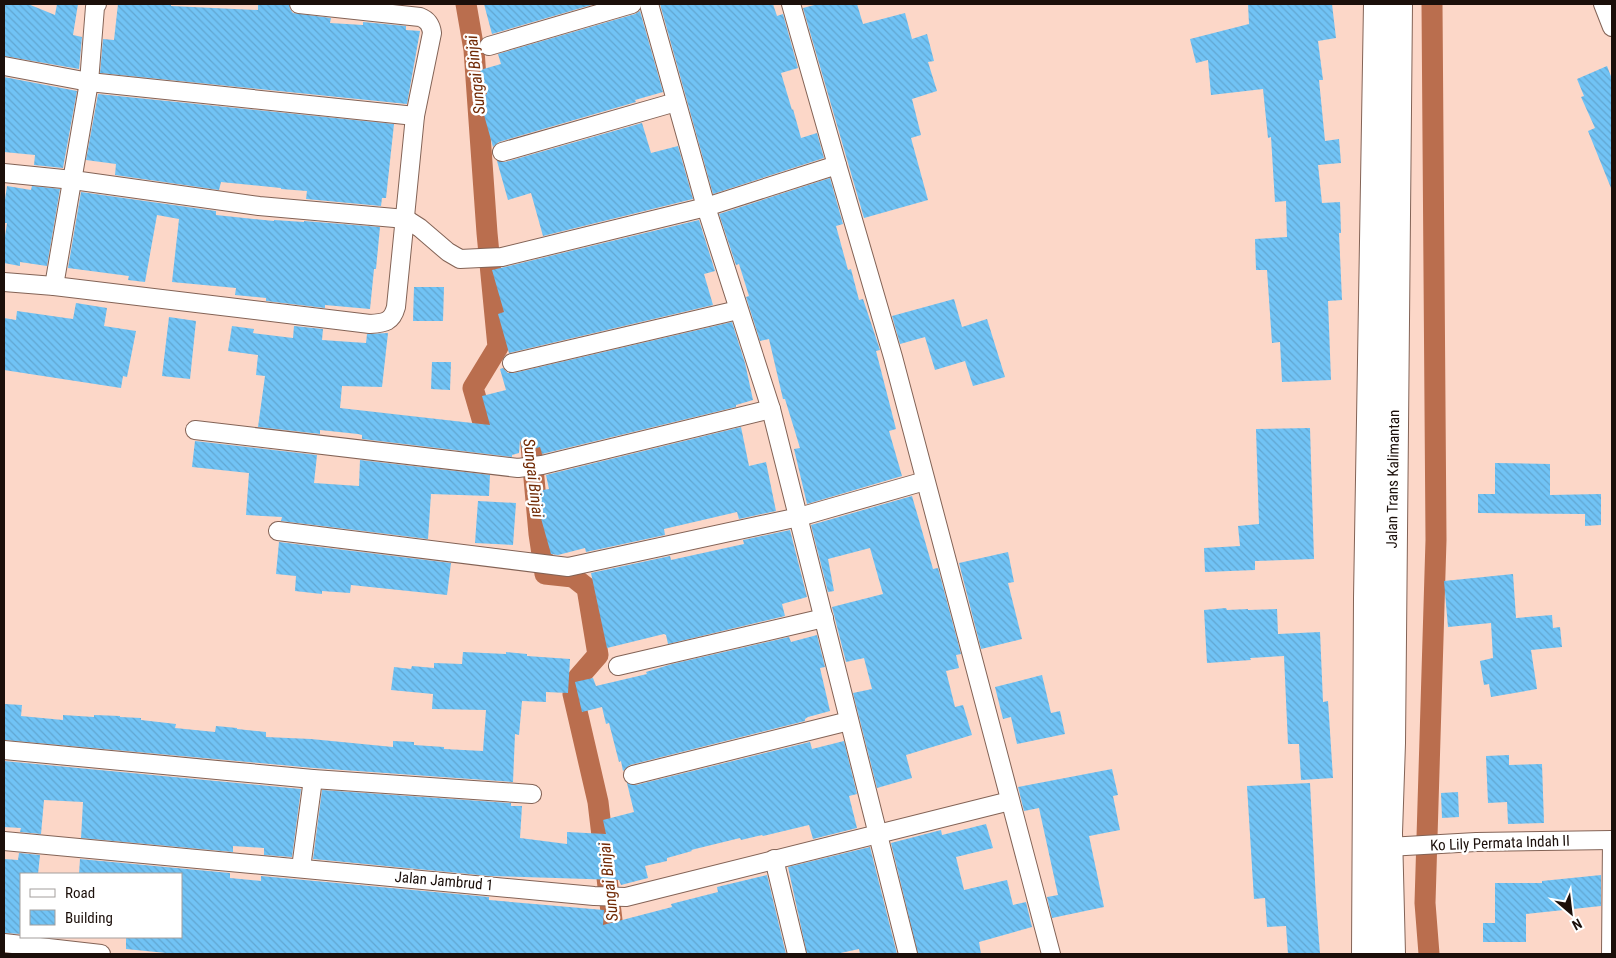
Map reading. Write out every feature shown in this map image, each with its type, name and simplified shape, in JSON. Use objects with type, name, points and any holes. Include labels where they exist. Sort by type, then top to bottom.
[{"type":"highway","name":"Jalan Trans Kalimantan","points":[[1366,954],[1368,598],[1378,4]]},
{"type":"highway","name":"Jalan Trans Kalimantan","points":[[1391,954],[1398,4]]},
{"type":"street","points":[[54,286],[89,82],[95,7],[97,4]]},
{"type":"street","points":[[4,282],[54,286],[370,324],[385,323],[394,314],[396,307],[406,219],[414,116],[432,33],[431,28],[426,20],[420,18],[299,4]]},
{"type":"street","points":[[489,46],[632,4]]},
{"type":"street","points":[[649,4],[706,207],[771,408],[908,954]]},
{"type":"street","points":[[791,4],[836,165],[894,357],[925,481],[1051,954]]},
{"type":"street","points":[[1604,4],[1612,27]]},
{"type":"street","points":[[4,66],[89,82],[414,116]]},
{"type":"street","points":[[502,152],[676,102]]},
{"type":"street","points":[[4,173],[73,180],[259,206],[406,219],[420,228],[448,252],[460,259],[502,257],[706,207],[836,165]]},
{"type":"street","points":[[512,363],[738,310]]},
{"type":"street","points":[[195,430],[518,468],[542,465],[771,408]]},
{"type":"street","points":[[278,531],[568,567],[799,517],[925,481]]},
{"type":"street","points":[[618,666],[824,618]]},
{"type":"street","points":[[633,775],[849,721]]},
{"type":"street","points":[[4,750],[313,779],[532,794]]},
{"type":"street","points":[[301,868],[313,779]]},
{"type":"street","name":"Jalan Jambrud 1","points":[[4,841],[594,896],[626,897],[1010,801]]},
{"type":"street","points":[[1611,954],[1612,840]]},
{"type":"street","name":"Ko Lily Permata Indah II","points":[[1393,847],[1476,842],[1612,840]]},
{"type":"street","points":[[774,859],[797,954]]},
{"type":"street","points":[[4,943],[101,954]]},
{"type":"building","points":[[4,4],[28,4],[55,15],[57,4],[78,4],[73,35],[82,37],[79,69],[4,56]]},
{"type":"building","points":[[118,4],[171,4],[171,6],[258,10],[258,4],[289,4],[293,13],[331,18],[330,23],[363,25],[363,22],[406,26],[406,30],[420,31],[407,104],[100,73],[103,39],[114,40]]},
{"type":"building","points":[[484,4],[595,4],[492,34]]},
{"type":"building","points":[[660,4],[773,4],[777,16],[783,14],[798,68],[781,73],[801,138],[817,133],[824,158],[713,194]]},
{"type":"building","points":[[818,4],[857,4],[863,24],[905,13],[912,39],[927,34],[934,61],[928,62],[937,91],[912,99],[921,135],[911,138],[928,200],[864,218],[803,8]]},
{"type":"building","points":[[1248,4],[1332,4],[1336,38],[1318,41],[1323,80],[1319,80],[1325,141],[1339,139],[1341,163],[1318,165],[1322,203],[1340,202],[1341,233],[1339,233],[1342,300],[1328,301],[1331,380],[1282,382],[1280,342],[1272,343],[1267,270],[1256,270],[1255,239],[1287,237],[1286,201],[1275,202],[1271,137],[1268,138],[1263,89],[1211,95],[1208,60],[1196,63],[1190,39],[1249,24]]},
{"type":"building","points":[[640,11],[663,92],[635,100],[636,102],[499,142],[493,147],[479,97],[487,94],[480,70],[501,64],[498,54]]},
{"type":"building","points":[[1607,66],[1612,79],[1611,188],[1588,131],[1595,128],[1581,97],[1584,96],[1577,79]]},
{"type":"building","points":[[4,77],[77,91],[63,168],[34,165],[35,155],[4,152]]},
{"type":"building","points":[[98,94],[394,124],[386,198],[382,198],[381,206],[306,199],[307,191],[221,182],[219,190],[115,175],[116,164],[86,160]]},
{"type":"building","points":[[642,123],[651,153],[678,146],[693,199],[543,236],[531,193],[508,200],[497,161],[505,162]]},
{"type":"building","points":[[830,178],[843,224],[836,226],[848,270],[851,269],[859,300],[863,299],[880,350],[876,351],[896,429],[889,431],[902,476],[807,504],[794,449],[800,448],[785,399],[783,399],[769,339],[760,341],[746,297],[749,296],[739,264],[736,265],[719,214]]},
{"type":"building","points":[[7,186],[31,190],[32,186],[60,189],[47,266],[20,262],[20,266],[4,263],[4,242],[7,223],[4,223],[4,206]]},
{"type":"building","points":[[81,192],[216,211],[216,215],[274,221],[304,221],[380,227],[370,309],[325,305],[325,308],[266,301],[266,298],[235,295],[236,288],[172,282],[179,219],[157,215],[145,282],[128,280],[129,276],[68,268]]},
{"type":"building","points":[[699,220],[715,271],[704,274],[713,305],[509,353],[498,314],[504,312],[492,270]]},
{"type":"building","points":[[414,287],[444,287],[443,321],[413,321]]},
{"type":"building","points":[[954,299],[962,327],[987,319],[1005,377],[973,386],[965,361],[935,370],[925,337],[900,344],[892,316]]},
{"type":"building","points":[[76,303],[107,308],[104,326],[136,331],[127,377],[123,376],[121,388],[4,370],[4,318],[16,320],[17,311],[73,319]]},
{"type":"building","points":[[169,317],[196,321],[190,379],[162,376]]},
{"type":"building","points":[[732,322],[745,363],[753,400],[736,405],[736,407],[542,454],[540,447],[523,452],[520,440],[519,453],[512,455],[512,457],[362,439],[362,435],[358,434],[320,430],[320,434],[258,427],[265,376],[256,375],[258,355],[228,351],[232,326],[254,329],[253,333],[293,338],[294,326],[323,329],[322,340],[366,343],[367,334],[388,333],[382,387],[342,386],[340,408],[490,425],[482,396],[506,390],[500,369],[503,368],[508,373],[514,373]]},
{"type":"building","points":[[432,362],[451,362],[450,390],[431,389]]},
{"type":"building","points":[[741,427],[749,466],[766,462],[776,511],[739,519],[737,512],[664,529],[665,535],[586,552],[585,548],[558,555],[551,554],[537,504],[540,504],[537,491],[549,489],[546,475]]},
{"type":"building","points":[[1310,428],[1314,559],[1255,561],[1255,570],[1205,572],[1204,548],[1240,546],[1238,526],[1259,524],[1256,429]]},
{"type":"building","points":[[195,441],[317,455],[314,483],[359,486],[360,460],[490,475],[489,496],[431,494],[428,539],[281,521],[282,517],[246,515],[249,473],[192,467]]},
{"type":"building","points":[[1495,463],[1550,464],[1550,495],[1601,494],[1601,525],[1585,526],[1585,514],[1478,513],[1478,494],[1495,494]]},
{"type":"building","points":[[912,496],[933,569],[938,568],[961,654],[956,655],[959,668],[946,671],[955,707],[963,705],[972,735],[906,755],[912,778],[877,788],[853,693],[872,689],[864,658],[846,662],[832,607],[883,594],[870,548],[828,559],[834,591],[828,592],[811,525]]},
{"type":"building","points":[[478,501],[516,503],[513,545],[475,543]]},
{"type":"building","points":[[790,530],[807,597],[782,604],[785,616],[668,644],[664,634],[607,648],[591,573],[670,556],[671,560],[744,544],[743,540]]},
{"type":"building","points":[[279,542],[451,563],[447,595],[351,585],[350,593],[322,591],[322,594],[295,591],[296,576],[276,574]]},
{"type":"building","points":[[1008,552],[1014,582],[1008,583],[1022,639],[981,649],[959,563]]},
{"type":"building","points":[[1513,574],[1516,618],[1552,615],[1553,628],[1560,627],[1562,647],[1531,650],[1537,689],[1491,697],[1489,684],[1484,685],[1480,661],[1493,658],[1491,623],[1448,627],[1444,581]]},
{"type":"building","points":[[1226,608],[1227,610],[1277,609],[1278,634],[1320,632],[1323,702],[1328,701],[1333,778],[1301,780],[1299,744],[1288,744],[1284,656],[1207,663],[1204,610]]},
{"type":"building","points":[[817,635],[825,667],[820,668],[830,711],[808,717],[805,721],[630,765],[623,771],[609,723],[606,724],[602,707],[582,712],[575,682],[593,678],[596,686],[647,674],[646,672],[672,664],[789,637],[791,642]]},
{"type":"building","points":[[463,652],[506,654],[506,652],[527,654],[527,656],[570,659],[568,693],[546,692],[546,702],[522,701],[519,735],[515,734],[513,782],[314,768],[4,740],[5,704],[22,705],[21,716],[63,720],[63,715],[120,716],[176,724],[175,728],[215,732],[216,726],[266,732],[266,737],[311,739],[393,747],[393,741],[414,742],[414,745],[444,747],[444,749],[483,751],[486,710],[432,709],[433,694],[391,690],[394,667],[411,669],[412,666],[434,668],[434,663],[462,664]]},
{"type":"building","points":[[1042,675],[1051,713],[1060,711],[1065,734],[1017,744],[1011,717],[1003,719],[995,687]]},
{"type":"building","points":[[844,741],[857,794],[849,796],[857,828],[813,839],[809,825],[763,836],[741,840],[740,838],[691,850],[667,858],[667,861],[645,866],[648,878],[621,885],[619,880],[490,876],[313,859],[322,790],[511,803],[511,806],[522,806],[520,838],[567,844],[567,832],[606,834],[603,820],[634,812],[627,783],[636,785],[810,742],[812,749]]},
{"type":"building","points":[[1509,755],[1509,765],[1542,764],[1544,823],[1508,824],[1507,802],[1488,803],[1486,756]]},
{"type":"building","points":[[4,761],[301,789],[292,857],[264,855],[264,848],[233,846],[233,852],[81,838],[83,802],[44,800],[41,834],[20,832],[21,828],[4,827]]},
{"type":"building","points":[[1112,769],[1118,795],[1113,796],[1120,830],[1089,836],[1104,907],[1052,918],[1047,897],[1058,895],[1039,808],[1024,811],[1018,787]]},
{"type":"building","points":[[1310,783],[1320,954],[1288,954],[1286,926],[1267,927],[1265,898],[1254,899],[1247,786]]},
{"type":"building","points":[[1458,792],[1459,817],[1442,818],[1441,793]]},
{"type":"building","points":[[986,824],[993,848],[956,857],[964,890],[1007,880],[1013,905],[1026,902],[1032,927],[979,942],[981,954],[918,954],[891,843],[941,830],[942,835]]},
{"type":"building","points":[[870,847],[897,954],[860,954],[859,949],[836,954],[807,954],[788,867]]},
{"type":"building","points":[[19,853],[40,855],[38,873],[20,873],[20,934],[4,933],[4,859],[18,860]]},
{"type":"building","points":[[80,859],[230,873],[230,878],[261,881],[261,876],[489,897],[489,900],[604,910],[603,925],[672,907],[671,904],[718,892],[717,887],[767,875],[786,954],[176,954],[126,949],[126,938],[182,938],[182,873],[79,873]]},
{"type":"building","points":[[1601,875],[1601,906],[1526,914],[1526,942],[1483,942],[1483,923],[1495,923],[1495,883],[1542,883],[1542,881]]},
{"type":"waterway","name":"Sungai Binjai","points":[[466,4],[474,50],[487,233],[498,347],[473,388],[482,419],[522,424],[530,434],[539,534],[545,574],[573,577],[587,588],[598,655],[578,678],[573,694],[598,802],[616,954]]},
{"type":"waterway","points":[[1429,954],[1425,903],[1436,540],[1432,4]]}]
